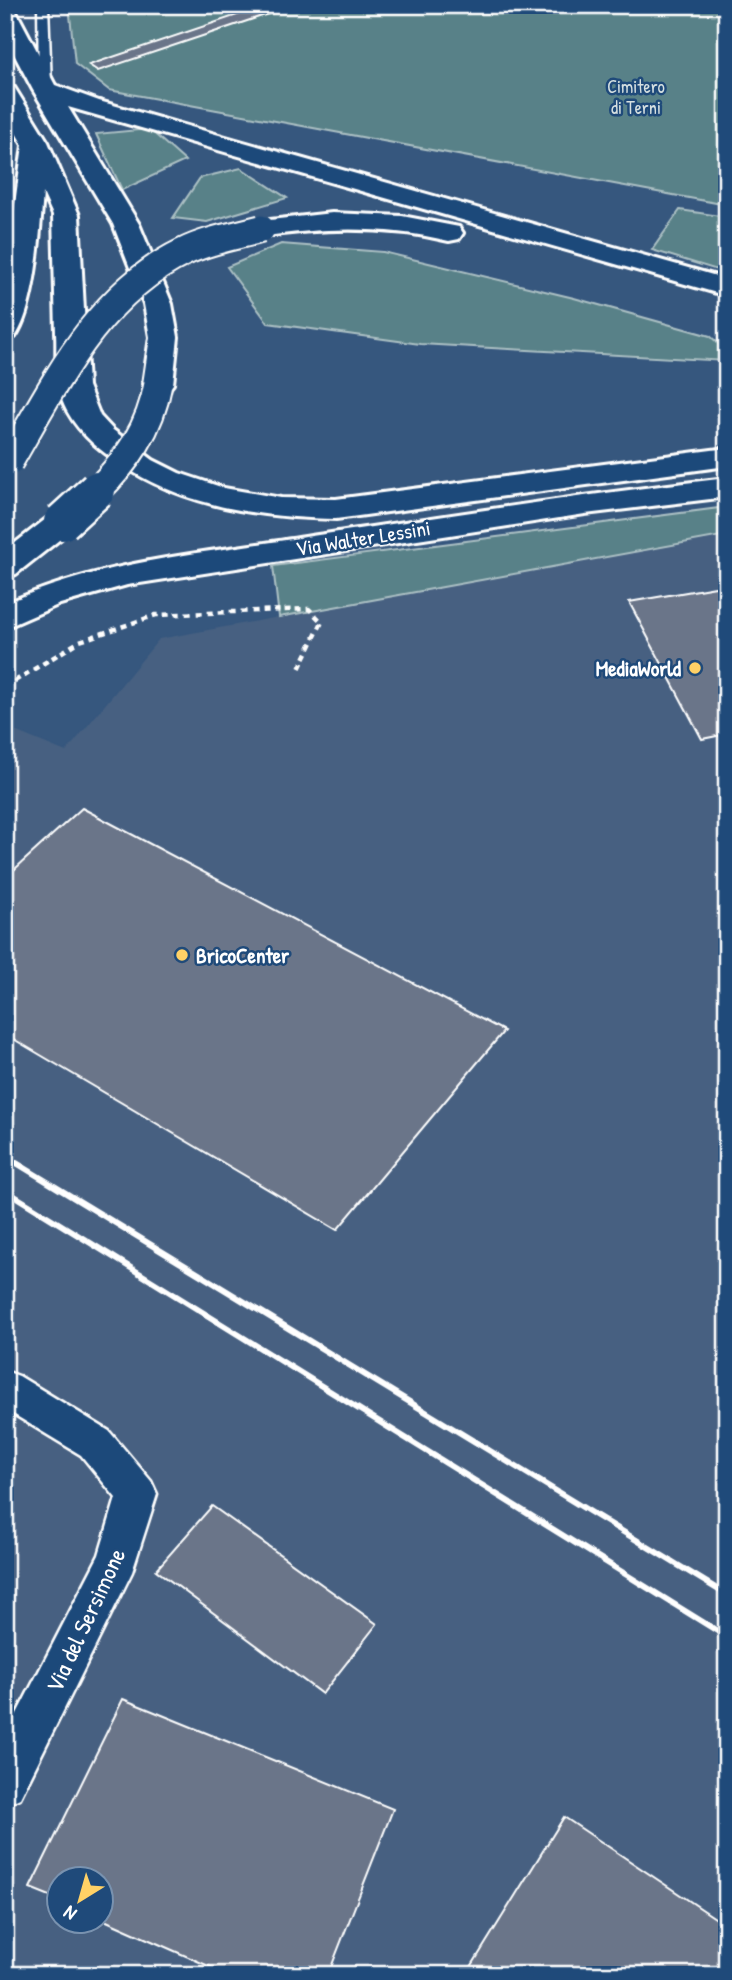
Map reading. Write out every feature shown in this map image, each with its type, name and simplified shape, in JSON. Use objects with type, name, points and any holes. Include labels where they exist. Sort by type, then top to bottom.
[{"type":"main road","points":[[5,13],[45,90],[126,224],[158,303],[164,337],[156,408],[136,446],[95,493],[5,567]]},
{"type":"main road","points":[[45,90],[90,106],[727,288]]},
{"type":"main road","name":"Via Walter Lessini","points":[[5,92],[35,142],[66,215],[73,386],[86,419],[102,436],[142,467],[168,480],[219,497],[281,508],[336,509],[727,457]]},
{"type":"main road","points":[[5,331],[15,303],[25,244],[35,142]]},
{"type":"main road","points":[[7,465],[77,349],[131,285],[185,252],[261,229],[333,220],[381,221],[430,228],[518,251],[727,313]]},
{"type":"main road","name":"Via Walter Lessini","points":[[5,617],[48,597],[125,575],[585,504],[727,487]]},
{"type":"street","name":"Via del Sersimone","points":[[5,1388],[95,1443],[137,1494],[118,1559],[5,1783]]},
{"type":"lane","points":[[43,5],[45,90]]},
{"type":"path","points":[[5,687],[80,641],[156,615],[310,609],[322,622],[299,668]]},
{"type":"shaded area","points":[[727,535],[727,1975],[5,1975],[5,727],[66,752],[159,639]]},
{"type":"green space","name":"Cimitero di Terni","points":[[69,5],[727,5],[727,205],[109,90],[75,64]]},
{"type":"green space","points":[[149,129],[185,161],[122,190],[96,134]]},
{"type":"green space","points":[[241,168],[287,198],[207,222],[173,218],[200,178]]},
{"type":"green space","points":[[680,210],[727,217],[727,273],[652,250]]},
{"type":"green space","points":[[281,244],[383,252],[574,298],[710,336],[727,351],[727,361],[420,344],[268,323],[227,267]]},
{"type":"green space","points":[[727,507],[727,535],[279,617],[273,566]]},
{"type":"building","points":[[267,5],[295,5],[98,71],[89,65]]},
{"type":"building","name":"MediaWorld","points":[[727,585],[727,734],[702,739],[629,602]]},
{"type":"building","name":"BricoCenter","points":[[82,808],[504,1031],[337,1230],[5,1034],[5,878]]},
{"type":"building","points":[[212,1506],[377,1624],[322,1694],[156,1570]]},
{"type":"building","points":[[123,1699],[393,1809],[328,1975],[229,1975],[116,1925],[116,1864],[46,1864],[46,1894],[30,1888]]},
{"type":"building","points":[[564,1817],[727,1926],[727,1975],[466,1975]]},
{"type":"railway","points":[[5,1156],[727,1595]]},
{"type":"railway","points":[[5,1190],[727,1637]]},
{"type":"place","name":"MediaWorld","points":[[695,668]]},
{"type":"place","name":"BricoCenter","points":[[182,955]]}]
